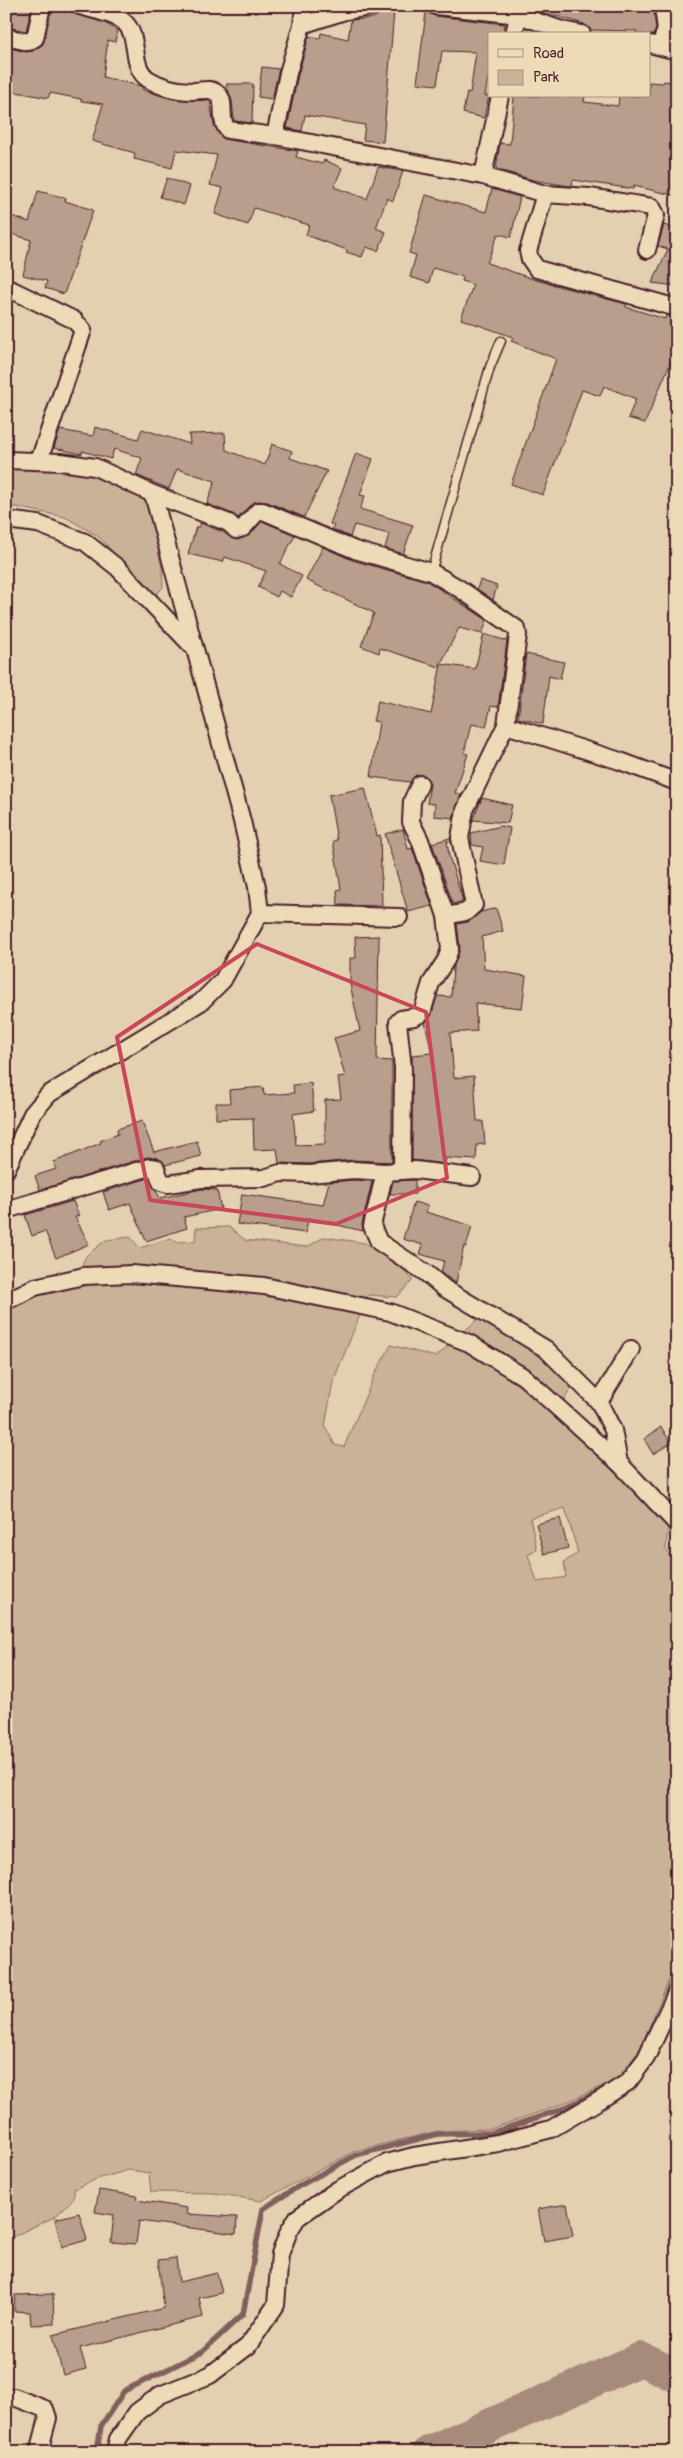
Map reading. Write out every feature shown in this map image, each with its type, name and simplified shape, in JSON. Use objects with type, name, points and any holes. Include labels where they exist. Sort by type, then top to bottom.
[{"type":"street","points":[[6,37],[28,42],[35,38],[42,6]]},
{"type":"street","points":[[80,6],[122,19],[130,27],[139,66],[146,78],[159,85],[176,89],[192,91],[210,89],[221,98],[224,126],[228,130],[275,136],[483,176],[545,194],[589,197],[652,207],[656,215],[647,250]]},
{"type":"street","points":[[275,136],[288,73],[302,25],[304,6]]},
{"type":"street","points":[[302,25],[345,11],[376,6]]},
{"type":"street","points":[[436,6],[519,11],[562,30],[572,32]]},
{"type":"street","points":[[663,6],[666,30],[654,45],[677,52]]},
{"type":"street","points":[[514,32],[519,11]]},
{"type":"street","points":[[483,176],[500,98]]},
{"type":"street","points":[[545,194],[528,252],[536,269],[677,308]]},
{"type":"street","points":[[6,287],[74,320],[83,330],[39,461]]},
{"type":"street","points":[[6,460],[39,461],[95,467],[153,494],[229,523],[236,530],[243,528],[258,511],[263,511],[355,550],[431,572],[460,589],[517,629],[518,635],[506,725],[465,810],[460,838],[474,905],[466,912],[446,916]]},
{"type":"street","points":[[6,1170],[32,1114],[49,1094],[202,1002],[223,980],[260,913],[257,887],[242,821],[153,494]]},
{"type":"street","points":[[6,520],[38,524],[85,542],[118,568],[195,649]]},
{"type":"street","points":[[506,725],[620,761],[677,782]]},
{"type":"street","points":[[402,1171],[403,1068],[398,1022],[401,1019],[414,1017],[422,1013],[431,983],[448,956],[450,949],[446,916],[420,840],[411,822],[412,801],[420,784]]},
{"type":"street","points":[[260,913],[399,917]]},
{"type":"street","points":[[6,1210],[150,1167],[156,1168],[161,1182],[168,1184],[201,1179],[264,1178],[280,1173],[309,1174],[354,1170],[385,1172],[415,1170],[472,1177]]},
{"type":"street","points":[[385,1172],[372,1226],[374,1235],[380,1242],[426,1273],[444,1288],[546,1349],[599,1402],[613,1430],[619,1463]]},
{"type":"street","points":[[6,1301],[35,1287],[84,1276],[132,1274],[264,1286],[390,1312],[469,1343],[524,1377],[619,1463],[677,1524]]},
{"type":"street","points":[[599,1402],[631,1349]]},
{"type":"street","points":[[115,2452],[118,2439],[137,2412],[160,2396],[210,2375],[248,2346],[276,2306],[280,2254],[288,2231],[297,2218],[337,2190],[387,2163],[414,2156],[498,2143],[551,2129],[600,2100],[628,2082],[646,2058],[677,1991]]},
{"type":"street","points":[[6,2400],[14,2397],[45,2409],[48,2418],[39,2452]]},
{"type":"lane","points":[[431,572],[490,367],[501,341]]},
{"type":"highlighted area","points":[[257,944],[426,1012],[447,1178],[336,1224],[150,1200],[117,1037]]},
{"type":"green space","points":[[6,465],[42,466],[102,474],[148,502],[162,568],[163,587],[154,597],[98,536],[65,517],[6,505]]},
{"type":"green space","points":[[229,1227],[245,1240],[307,1247],[324,1237],[365,1243],[405,1271],[413,1280],[397,1297],[368,1295],[333,1382],[325,1426],[335,1445],[344,1447],[374,1376],[391,1345],[436,1357],[480,1317],[544,1354],[573,1384],[557,1414],[668,1526],[666,1549],[677,1569],[677,1961],[639,2051],[616,2080],[560,2105],[490,2129],[438,2131],[355,2151],[261,2201],[215,2193],[151,2192],[149,2173],[129,2170],[97,2179],[74,2189],[74,2198],[56,2216],[6,2240],[6,1288],[9,1306],[34,1294],[74,1283],[86,1256],[106,1240],[130,1237],[140,1248],[171,1238],[176,1242],[195,1241],[196,1228]],"holes":[[[565,1508],[578,1553],[564,1562],[566,1577],[537,1582],[528,1555],[537,1550],[530,1518]]]},
{"type":"building","points":[[6,6],[32,6],[26,31],[6,27]]},
{"type":"building","points":[[52,6],[105,23],[118,31],[115,42],[108,40],[103,77],[141,86],[143,90],[173,99],[210,101],[214,125],[223,139],[298,151],[296,157],[322,164],[324,160],[342,168],[334,187],[367,199],[378,167],[403,171],[393,201],[387,198],[376,228],[386,232],[378,251],[366,247],[362,257],[346,252],[347,250],[306,235],[309,225],[254,208],[248,225],[215,214],[223,188],[210,185],[217,155],[176,150],[172,168],[134,159],[135,153],[92,141],[103,104],[81,101],[81,99],[50,93],[48,98],[6,90],[6,47],[26,52],[33,51],[43,44]]},
{"type":"building","points":[[532,6],[653,6],[656,29],[653,35],[650,35],[650,32],[591,30],[584,24],[532,9]]},
{"type":"building","points":[[385,10],[394,12],[383,142],[363,140],[365,125],[305,115],[302,131],[287,128],[298,75],[309,36],[320,39],[321,33],[348,39],[351,20],[373,18]]},
{"type":"building","points":[[426,12],[435,16],[505,24],[503,32],[488,32],[488,78],[485,96],[489,98],[484,118],[463,113],[467,92],[470,93],[476,52],[442,51],[437,85],[417,83]]},
{"type":"building","points":[[262,67],[279,69],[272,99],[258,97]]},
{"type":"building","points":[[664,81],[677,83],[677,196],[634,186],[633,189],[573,180],[572,186],[563,185],[533,180],[496,169],[500,143],[510,144],[514,98],[585,98],[584,102],[618,106],[619,98],[650,98],[650,82],[663,83]]},
{"type":"building","points":[[226,84],[253,84],[252,123],[234,121],[232,101]]},
{"type":"building","points":[[167,178],[190,186],[184,205],[160,197]]},
{"type":"building","points":[[492,189],[520,197],[511,237],[498,234],[487,263],[536,280],[626,304],[626,307],[665,319],[666,315],[677,318],[677,347],[645,423],[628,418],[636,399],[604,386],[600,396],[582,390],[543,495],[511,484],[556,359],[511,341],[513,337],[461,319],[473,285],[462,281],[463,277],[433,268],[429,283],[410,277],[416,255],[409,253],[426,195],[486,212]]},
{"type":"building","points":[[38,191],[66,198],[65,201],[93,210],[64,294],[45,288],[47,281],[23,275],[31,240],[6,232],[6,214],[29,222]]},
{"type":"building","points":[[664,225],[677,229],[677,286],[652,283],[668,249],[658,246]]},
{"type":"building","points":[[95,427],[138,439],[142,429],[190,444],[189,434],[225,433],[226,450],[265,465],[272,444],[292,451],[290,458],[327,471],[304,517],[267,502],[258,501],[251,504],[238,518],[233,514],[207,504],[215,481],[177,469],[169,489],[136,475],[142,458],[114,449],[111,459],[82,451],[82,454],[54,448],[60,430],[93,436]]},
{"type":"building","points":[[356,453],[373,459],[360,495],[365,496],[360,509],[413,525],[403,554],[385,548],[389,534],[354,525],[350,537],[332,529],[334,525],[330,524]]},
{"type":"building","points":[[262,521],[295,535],[280,564],[302,576],[291,597],[280,591],[277,597],[258,587],[266,571],[225,557],[223,562],[188,554],[196,527],[199,527],[200,523],[238,540],[250,535]]},
{"type":"building","points":[[323,547],[352,560],[427,581],[487,620],[482,634],[459,628],[439,667],[380,648],[379,653],[361,646],[374,613],[306,580]]},
{"type":"building","points":[[480,580],[497,586],[493,600],[477,589]]},
{"type":"building","points":[[484,634],[507,641],[498,707],[491,706],[486,727],[471,724],[464,753],[468,754],[455,793],[461,794],[453,818],[434,816],[435,804],[427,803],[430,784],[425,775],[415,776],[410,782],[371,777],[379,722],[373,721],[378,701],[431,714],[441,664],[475,669]]},
{"type":"building","points":[[526,654],[564,662],[560,679],[549,676],[543,724],[518,718]]},
{"type":"building","points":[[365,788],[377,836],[380,835],[382,906],[338,905],[337,890],[341,889],[333,841],[337,840],[329,795]]},
{"type":"building","points":[[482,798],[512,805],[508,823],[473,820]]},
{"type":"building","points":[[501,826],[510,828],[504,865],[480,861],[483,847],[472,845],[471,833]]},
{"type":"building","points":[[403,829],[408,849],[412,848],[432,906],[408,912],[385,834]]},
{"type":"building","points":[[450,838],[451,842],[447,841],[449,856],[463,901],[453,904],[432,843]]},
{"type":"building","points":[[496,908],[503,931],[482,937],[484,969],[526,976],[522,1008],[475,1003],[477,1031],[450,1033],[454,1078],[474,1076],[477,1121],[483,1121],[485,1144],[477,1145],[476,1160],[446,1158],[445,1164],[412,1160],[412,1055],[432,1053],[425,1022],[431,1016],[437,996],[451,997],[453,968],[460,948],[457,924],[468,922],[481,912]]},
{"type":"building","points":[[379,936],[377,1060],[392,1061],[392,1162],[354,1160],[309,1164],[279,1163],[277,1149],[254,1150],[253,1118],[216,1119],[216,1103],[230,1103],[229,1090],[263,1087],[264,1095],[294,1093],[293,1085],[311,1083],[314,1111],[293,1114],[296,1145],[325,1144],[325,1100],[341,1099],[338,1077],[345,1076],[334,1038],[360,1031],[350,984],[350,958],[356,958],[355,937]]},
{"type":"building","points":[[142,1121],[154,1152],[197,1141],[201,1156],[165,1165],[158,1158],[147,1157],[40,1190],[35,1176],[56,1169],[54,1162],[101,1143],[100,1141],[118,1134],[117,1129]]},
{"type":"building","points":[[149,1178],[160,1198],[202,1189],[217,1190],[221,1209],[184,1217],[187,1228],[146,1241],[130,1203],[109,1210],[103,1192]]},
{"type":"building","points":[[415,1180],[415,1194],[390,1194],[393,1181]]},
{"type":"building","points":[[372,1181],[362,1224],[363,1231],[308,1218],[306,1233],[237,1224],[242,1194],[323,1205],[329,1182]]},
{"type":"building","points":[[73,1201],[79,1216],[75,1217],[89,1244],[56,1258],[45,1231],[32,1236],[25,1215]]},
{"type":"building","points":[[414,1202],[428,1206],[426,1212],[472,1226],[466,1247],[464,1246],[456,1283],[441,1273],[444,1261],[420,1254],[423,1245],[403,1239]]},
{"type":"building","points":[[661,1427],[671,1443],[653,1454],[644,1439]]},
{"type":"building","points":[[560,1518],[568,1548],[544,1554],[536,1524]]},
{"type":"building","points":[[99,2190],[138,2196],[137,2200],[187,2208],[186,2214],[237,2217],[236,2234],[139,2221],[136,2244],[111,2242],[114,2215],[95,2212]]},
{"type":"building","points":[[567,2204],[573,2236],[544,2241],[538,2209]]},
{"type":"building","points":[[79,2213],[87,2240],[62,2247],[55,2219]]},
{"type":"building","points":[[176,2258],[179,2282],[217,2273],[222,2293],[199,2298],[203,2317],[80,2348],[86,2369],[63,2375],[53,2335],[164,2308],[158,2260]]},
{"type":"building","points":[[53,2294],[54,2324],[31,2325],[30,2312],[14,2311],[15,2295]]},
{"type":"waterway","points":[[667,1994],[677,1970]]},
{"type":"waterway","points":[[97,2452],[101,2426],[124,2391],[202,2352],[243,2314],[263,2209],[299,2186],[356,2155],[438,2134],[491,2133],[562,2109],[602,2090]]},
{"type":"waterway","points":[[430,2452],[641,2359],[677,2376]]}]
